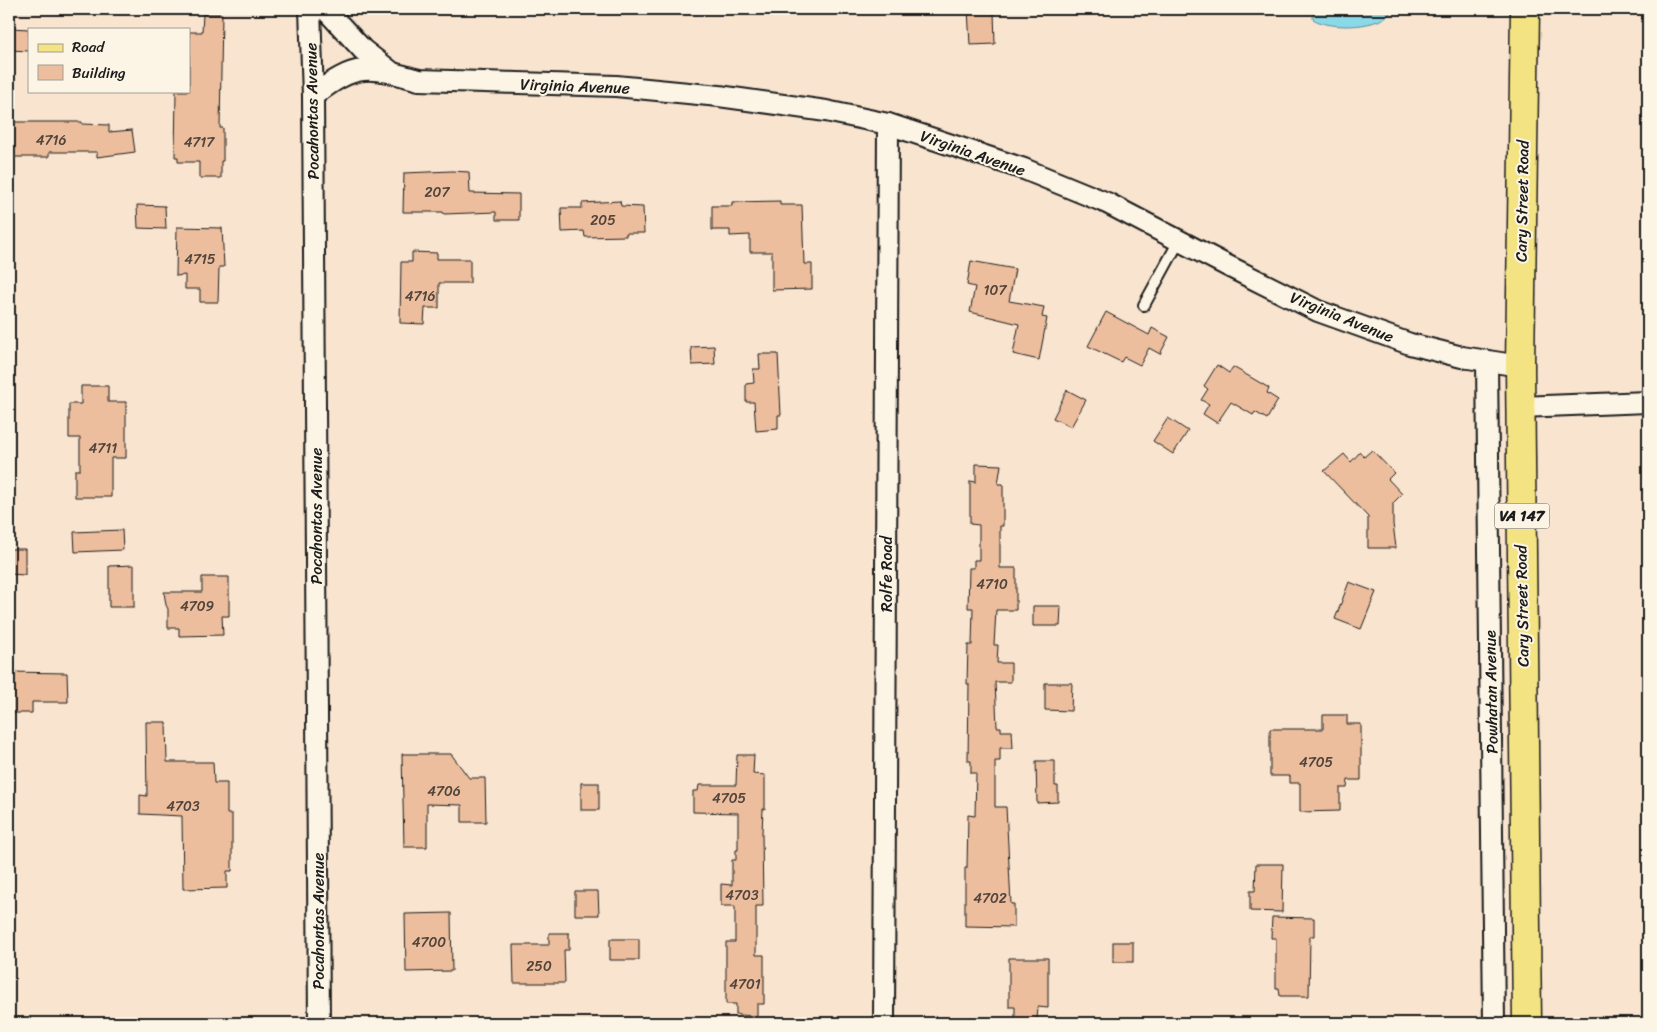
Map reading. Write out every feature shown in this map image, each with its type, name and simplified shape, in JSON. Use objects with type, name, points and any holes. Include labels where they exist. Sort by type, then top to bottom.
[{"type":"main road","name":"Cary Street Road","points":[[1525,9],[1520,407],[1527,1023]]},
{"type":"street","name":"Pocahontas Avenue","points":[[310,9],[313,96],[319,1023]]},
{"type":"street","name":"Virginia Avenue","points":[[325,9],[362,50],[391,72]]},
{"type":"street","name":"Virginia Avenue","points":[[313,96],[329,83],[352,71],[369,68],[419,80],[616,86],[719,96],[826,111],[888,124],[1024,169],[1107,203],[1318,311],[1410,344],[1462,357],[1520,366]]},
{"type":"street","name":"Rolfe Road","points":[[884,1023],[888,124]]},
{"type":"street","name":"Powhatan Avenue","points":[[1487,361],[1494,1023]]},
{"type":"street","points":[[1520,407],[1648,402]]},
{"type":"lane","points":[[1144,305],[1180,241]]},
{"type":"water","points":[[1313,9],[1393,9],[1388,16],[1379,21],[1356,26],[1343,26],[1321,23],[1313,19]]},
{"type":"building","points":[[968,9],[992,9],[992,12],[994,12],[995,44],[970,45]]},
{"type":"building","points":[[203,14],[222,14],[220,128],[223,128],[223,161],[221,161],[221,178],[199,178],[199,162],[178,162],[178,157],[175,157],[176,92],[190,92],[190,32],[202,32]]},
{"type":"building","points":[[9,28],[28,29],[28,51],[9,50]]},
{"type":"building","points":[[9,122],[82,122],[82,124],[109,125],[109,132],[132,130],[135,152],[97,157],[97,152],[49,152],[49,157],[9,157]]},
{"type":"building","points":[[469,172],[470,193],[519,194],[519,220],[496,220],[496,212],[444,214],[443,212],[403,212],[404,173]]},
{"type":"building","points":[[620,201],[621,206],[643,207],[644,233],[626,233],[626,236],[585,237],[584,231],[562,232],[561,208],[582,208],[582,203]]},
{"type":"building","points":[[780,201],[780,205],[802,205],[804,264],[812,264],[812,289],[772,290],[772,252],[750,252],[750,235],[730,236],[730,230],[712,230],[712,206],[732,206],[732,202]]},
{"type":"building","points":[[137,205],[165,206],[166,229],[138,228]]},
{"type":"building","points":[[177,227],[222,228],[224,267],[219,267],[218,302],[200,302],[200,289],[185,289],[185,275],[176,276]]},
{"type":"building","points":[[412,252],[437,253],[437,259],[470,259],[470,283],[439,283],[439,308],[425,308],[424,324],[400,323],[401,262],[412,262]]},
{"type":"building","points":[[971,261],[1015,269],[1009,301],[1044,307],[1042,317],[1047,318],[1039,360],[1013,354],[1019,324],[970,312],[975,287],[967,285]]},
{"type":"building","points":[[1106,312],[1149,335],[1152,328],[1169,337],[1160,354],[1149,348],[1140,365],[1124,357],[1121,362],[1088,346]]},
{"type":"building","points":[[714,346],[715,364],[692,365],[691,347]]},
{"type":"building","points":[[759,354],[778,354],[781,415],[778,415],[778,429],[756,431],[754,402],[746,402],[746,384],[754,383],[753,369],[760,369]]},
{"type":"building","points":[[1217,365],[1229,373],[1233,367],[1269,388],[1267,393],[1278,400],[1267,419],[1255,412],[1253,415],[1231,402],[1217,423],[1203,414],[1209,404],[1201,400],[1208,389],[1204,386]]},
{"type":"building","points":[[81,386],[108,386],[108,402],[126,402],[126,458],[111,458],[111,497],[75,497],[75,470],[80,470],[80,438],[69,438],[69,404],[81,404]]},
{"type":"building","points":[[1067,390],[1086,400],[1071,427],[1053,418]]},
{"type":"building","points":[[1168,418],[1188,431],[1173,454],[1153,441]]},
{"type":"building","points":[[1372,450],[1394,473],[1388,479],[1402,494],[1393,503],[1396,548],[1368,548],[1368,517],[1324,471],[1344,454],[1351,462],[1360,452],[1364,457]]},
{"type":"building","points":[[976,464],[1001,465],[998,484],[1003,484],[1000,568],[1016,568],[1016,610],[996,610],[994,645],[998,645],[997,663],[1011,663],[1011,682],[995,682],[997,727],[1001,727],[1001,731],[1012,731],[1013,748],[1000,748],[1000,761],[995,761],[995,807],[1006,807],[1011,904],[1014,904],[1014,927],[965,926],[965,868],[967,868],[968,815],[975,816],[976,773],[971,773],[971,761],[968,761],[969,684],[967,684],[968,645],[972,645],[973,608],[968,608],[969,568],[974,568],[974,560],[979,560],[979,525],[970,524],[970,481],[976,482]]},
{"type":"building","points":[[122,530],[123,550],[75,552],[74,532]]},
{"type":"building","points":[[9,549],[25,549],[25,575],[9,574]]},
{"type":"building","points":[[134,565],[134,607],[109,607],[109,566]]},
{"type":"building","points":[[202,577],[229,577],[229,616],[222,616],[223,635],[179,636],[179,628],[168,628],[168,609],[164,592],[202,592]]},
{"type":"building","points":[[1349,582],[1376,592],[1361,629],[1335,619]]},
{"type":"building","points":[[1033,606],[1061,606],[1060,626],[1033,626]]},
{"type":"building","points":[[9,672],[67,673],[68,702],[32,702],[32,713],[9,713]]},
{"type":"building","points":[[1045,683],[1072,683],[1071,711],[1045,710]]},
{"type":"building","points":[[1323,715],[1347,715],[1347,724],[1361,724],[1361,780],[1348,780],[1347,788],[1340,788],[1340,811],[1300,812],[1300,783],[1290,783],[1290,776],[1270,776],[1270,729],[1323,729]]},
{"type":"building","points":[[146,722],[166,722],[167,762],[213,762],[214,783],[227,783],[227,814],[232,814],[232,871],[227,871],[227,888],[183,889],[182,816],[140,814],[140,795],[147,796]]},
{"type":"building","points":[[402,754],[451,754],[469,778],[485,778],[486,822],[462,822],[462,805],[427,804],[427,847],[404,847]]},
{"type":"building","points":[[737,755],[754,755],[753,774],[765,775],[765,809],[763,809],[762,833],[763,906],[756,906],[756,955],[764,955],[764,1004],[757,1004],[757,1016],[738,1015],[736,1014],[736,1004],[726,1004],[726,942],[735,942],[735,906],[721,906],[721,884],[732,885],[732,860],[736,860],[736,850],[738,850],[738,813],[693,812],[693,791],[698,791],[699,785],[736,785]]},
{"type":"building","points":[[1036,761],[1055,761],[1055,786],[1058,786],[1058,802],[1037,803]]},
{"type":"building","points":[[581,783],[599,783],[599,810],[581,810]]},
{"type":"building","points":[[1256,864],[1283,864],[1282,912],[1250,911],[1250,891],[1255,891]]},
{"type":"building","points":[[575,891],[598,891],[599,915],[575,915]]},
{"type":"building","points":[[451,913],[452,971],[406,972],[405,914]]},
{"type":"building","points":[[1272,917],[1314,918],[1314,936],[1310,936],[1309,996],[1280,996],[1279,988],[1276,988],[1276,938],[1271,938]]},
{"type":"building","points":[[549,933],[569,933],[569,950],[564,950],[565,983],[514,983],[513,945],[549,945]]},
{"type":"building","points":[[610,939],[639,939],[639,960],[610,960]]},
{"type":"building","points":[[1113,942],[1133,942],[1133,962],[1113,962]]},
{"type":"building","points":[[1009,958],[1048,958],[1048,1008],[1038,1007],[1037,1020],[1015,1019],[1015,1007],[1009,1007]]}]
